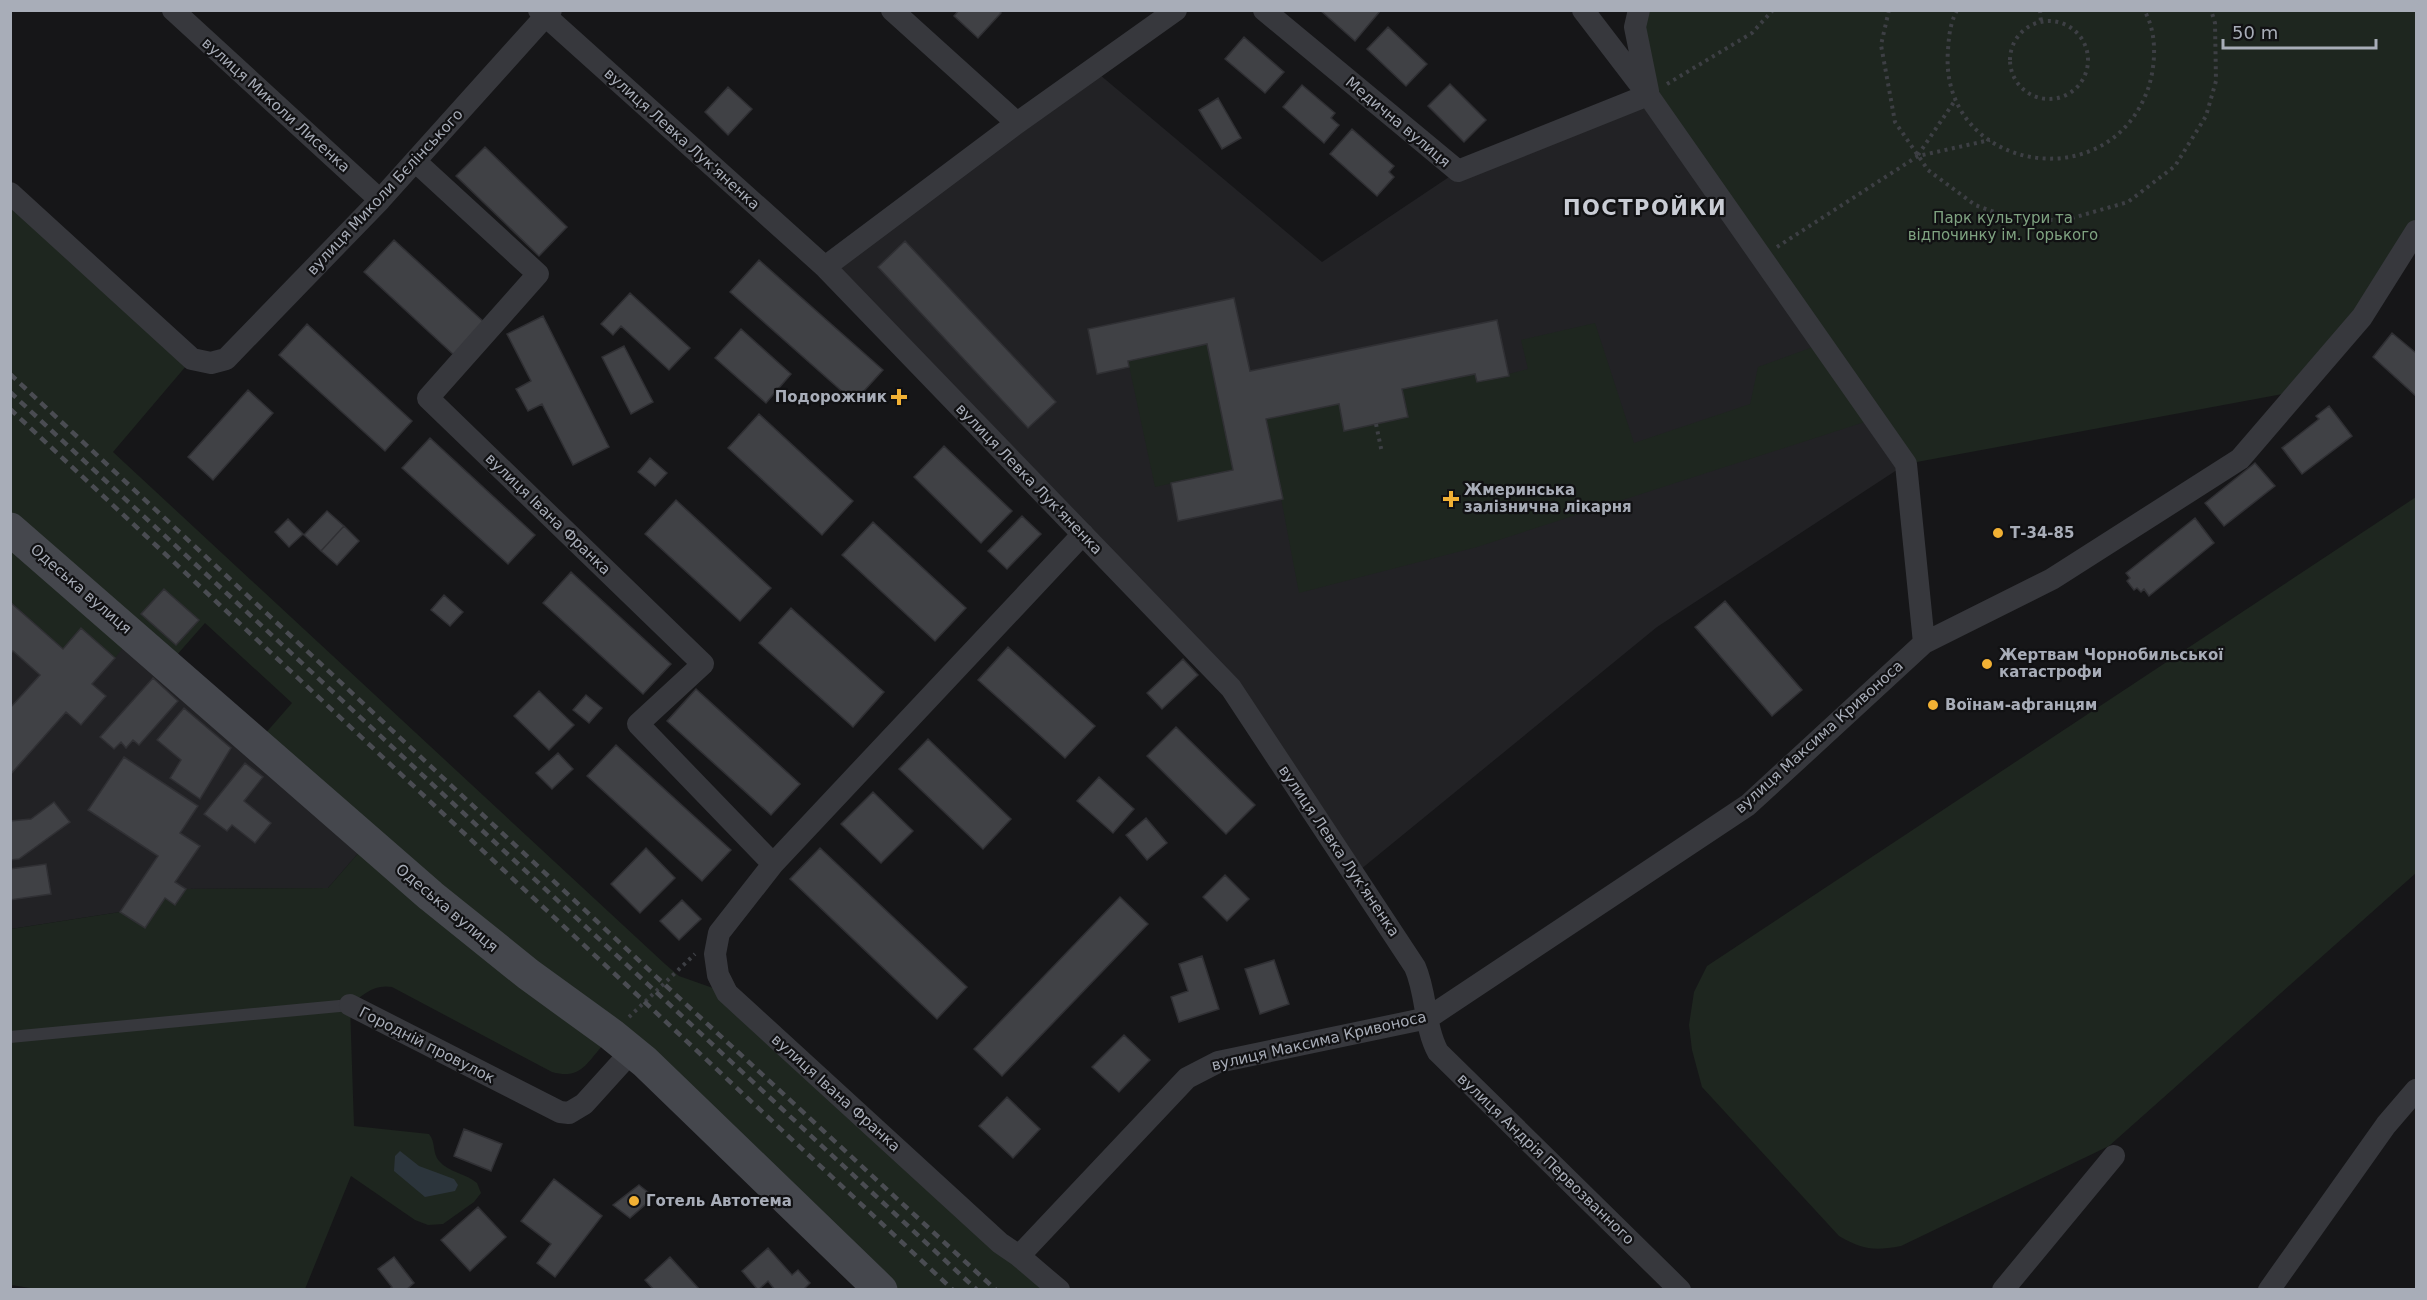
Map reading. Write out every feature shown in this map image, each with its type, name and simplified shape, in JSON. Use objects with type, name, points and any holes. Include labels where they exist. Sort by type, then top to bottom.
[{"type":"main road","name":"Одеська вулиця","points":[[10,529],[431,896],[528,974],[622,1043],[881,1290]]},
{"type":"street","name":"вулиця Миколи Лисенка","points":[[173,10],[380,200]]},
{"type":"street","points":[[892,10],[1017,123]]},
{"type":"street","points":[[825,267],[1017,123],[1176,10]]},
{"type":"street","name":"Медична вулиця","points":[[1264,10],[1458,171],[1648,95]]},
{"type":"street","points":[[1583,10],[1648,95],[1906,464],[1924,642]]},
{"type":"street","points":[[1639,10],[1635,27],[1648,95]]},
{"type":"street","name":"вулиця Миколи Бєлінського","points":[[10,193],[192,359],[211,363],[226,359],[380,200],[545,13]]},
{"type":"street","name":"вулиця Левка Лук'яненка","points":[[545,13],[825,267],[1231,688],[1408,955],[1420,979],[1428,1018]]},
{"type":"street","name":"вулиця Івана Франка","points":[[415,160],[538,274],[428,398],[703,664],[638,724],[773,864]]},
{"type":"street","name":"вулиця Максима Кривоноса","points":[[1019,1256],[1175,1089],[1201,1069],[1240,1057],[1428,1018],[1748,804],[1924,642],[2052,579],[2240,459],[2362,317],[2416,231]]},
{"type":"street","points":[[719,933],[773,864],[1083,534]]},
{"type":"street","name":"вулиця Івана Франка","points":[[719,933],[715,954],[718,975],[727,993],[1000,1243],[1059,1290]]},
{"type":"street","name":"Городній провулок","points":[[350,1005],[560,1112],[569,1113],[584,1104],[622,1043]]},
{"type":"street","name":"вулиця Андрія Первозванного","points":[[1428,1018],[1433,1042],[1445,1061],[1680,1290]]},
{"type":"street","points":[[2269,1290],[2386,1125],[2416,1090]]},
{"type":"street","points":[[2002,1290],[2114,1156]]},
{"type":"lane","name":"Городній провулок","points":[[10,1037],[350,1005]]},
{"type":"path","points":[[1648,95],[1752,33],[1773,10]]},
{"type":"path","points":[[1888,10],[1881,45],[1895,122],[1928,170],[1975,205],[2004,215],[2062,221],[2128,202],[2175,166],[2206,116],[2216,81],[2215,23],[2211,10]]},
{"type":"path","points":[[1957,10],[1950,24],[1946,71],[1956,99],[1972,126],[2001,148],[2043,160],[2079,156],[2120,133],[2142,105],[2154,70],[2155,51],[2144,10]]},
{"type":"path","points":[[2040,10],[2042,23]]},
{"type":"path","points":[[2042,23],[2061,23],[2069,26],[2079,35],[2086,47],[2087,70],[2084,78],[2075,89],[2062,97],[2049,99],[2035,97],[2016,80],[2010,63],[2012,49],[2020,34],[2031,26],[2042,23]]},
{"type":"path","points":[[1918,156],[1956,99]]},
{"type":"path","points":[[1762,258],[1918,156],[1991,140]]},
{"type":"path","points":[[1376,424],[1382,453]]},
{"type":"path","points":[[622,1043],[644,1001],[719,933]]},
{"type":"shaded area","name":"Жмеринська залізнична лікарня","points":[[1093,69],[1322,262],[1458,171],[1648,95],[1906,464],[1657,627],[1355,874],[1231,688],[825,267]]},
{"type":"shaded area","points":[[11,529],[368,842],[328,888],[186,889],[165,898],[145,928],[120,912],[11,929]]},
{"type":"shaded area","points":[[400,1151],[419,1166],[454,1179],[458,1185],[455,1191],[425,1197],[394,1171],[395,1156]]},
{"type":"green space","name":"Парк культури та відпочинку ім. Горького","points":[[1639,11],[2416,11],[2416,231],[2299,391],[1906,464],[1874,419],[1477,547],[1299,593],[1266,419],[1339,404],[1345,431],[1408,417],[1402,389],[1475,374],[1477,382],[1528,369],[1521,340],[1595,323],[1634,443],[1750,404],[1758,367],[1821,344],[1648,95]]},
{"type":"green space","points":[[10,193],[192,359],[113,452],[665,964],[679,976],[727,993],[1059,1289],[881,1289],[603,1045],[582,1069],[569,1074],[552,1072],[392,987],[386,986],[370,991],[350,1005],[354,1126],[429,1134],[439,1161],[447,1168],[477,1183],[481,1193],[474,1202],[443,1224],[428,1225],[415,1220],[351,1176],[305,1289],[43,1290],[11,1285],[11,929],[120,912],[145,928],[165,898],[186,889],[328,888],[368,842],[257,743],[292,703],[205,623],[168,665],[133,635],[115,658],[63,649],[11,602]]},
{"type":"green space","points":[[1207,344],[1233,470],[1155,487],[1128,361]]},
{"type":"green space","points":[[2416,497],[2416,873],[2109,1146],[1901,1246],[1883,1249],[1869,1248],[1839,1236],[1702,1087],[1692,1050],[1689,1025],[1694,992],[1707,966]]},
{"type":"building","points":[[959,10],[999,10],[1001,13],[978,38],[954,16]]},
{"type":"building","points":[[1320,10],[1381,10],[1355,41]]},
{"type":"building","points":[[1388,27],[1427,64],[1406,86],[1367,49]]},
{"type":"building","points":[[1244,37],[1284,72],[1265,93],[1225,59]]},
{"type":"building","points":[[1450,84],[1486,120],[1464,142],[1428,106]]},
{"type":"building","points":[[1302,85],[1335,113],[1331,118],[1339,125],[1324,143],[1283,107]]},
{"type":"building","points":[[728,87],[752,109],[728,135],[705,112]]},
{"type":"building","points":[[1218,98],[1241,138],[1222,149],[1199,110]]},
{"type":"building","points":[[1352,129],[1394,166],[1389,172],[1394,177],[1377,196],[1330,154]]},
{"type":"building","points":[[485,147],[567,227],[539,256],[456,176]]},
{"type":"building","points":[[394,240],[485,323],[455,356],[364,272]]},
{"type":"building","points":[[905,241],[1056,402],[1028,428],[878,267]]},
{"type":"building","points":[[759,260],[883,370],[854,402],[730,292]]},
{"type":"building","points":[[630,293],[690,348],[669,370],[621,326],[613,335],[601,324]]},
{"type":"building","points":[[1234,298],[1250,371],[1497,320],[1509,376],[1477,382],[1475,374],[1402,389],[1408,417],[1344,431],[1339,404],[1266,419],[1283,499],[1178,521],[1171,483],[1233,470],[1207,344],[1128,361],[1129,367],[1097,374],[1088,329]]},
{"type":"building","points":[[543,316],[609,447],[573,465],[542,404],[528,411],[516,389],[531,381],[507,334]]},
{"type":"building","points":[[307,324],[412,421],[385,451],[279,355]]},
{"type":"building","points":[[741,329],[791,374],[766,403],[715,358]]},
{"type":"building","points":[[2392,333],[2416,353],[2416,396],[2373,357]]},
{"type":"building","points":[[624,346],[653,402],[631,414],[602,357]]},
{"type":"building","points":[[248,390],[273,413],[213,480],[188,457]]},
{"type":"building","points":[[2329,406],[2352,436],[2302,474],[2282,448],[2319,419],[2316,416]]},
{"type":"building","points":[[759,414],[853,501],[822,535],[728,448]]},
{"type":"building","points":[[430,438],[535,535],[508,564],[402,468]]},
{"type":"building","points":[[944,446],[1012,511],[981,543],[914,477]]},
{"type":"building","points":[[650,458],[667,473],[655,486],[638,472]]},
{"type":"building","points":[[2255,463],[2275,486],[2224,526],[2205,503]]},
{"type":"building","points":[[676,500],[771,588],[740,621],[645,534]]},
{"type":"building","points":[[327,511],[344,526],[321,551],[304,535]]},
{"type":"building","points":[[1022,516],[1041,534],[1007,569],[988,551]]},
{"type":"building","points":[[2195,518],[2214,543],[2149,596],[2144,589],[2141,592],[2137,588],[2134,590],[2127,581],[2130,578],[2126,573]]},
{"type":"building","points":[[288,519],[303,534],[289,547],[275,532]]},
{"type":"building","points":[[873,522],[966,608],[935,641],[842,555]]},
{"type":"building","points":[[344,526],[359,541],[337,565],[321,551]]},
{"type":"building","points":[[571,572],[671,664],[643,694],[543,603]]},
{"type":"building","points":[[164,589],[199,620],[176,645],[141,614]]},
{"type":"building","points":[[444,595],[463,612],[450,626],[431,610]]},
{"type":"building","points":[[1725,601],[1802,690],[1772,716],[1695,627]]},
{"type":"building","points":[[10,602],[63,649],[81,628],[115,658],[92,684],[106,696],[81,725],[66,712],[10,775],[10,708],[40,675],[13,651],[10,654]]},
{"type":"building","points":[[791,608],[884,692],[853,727],[759,643]]},
{"type":"building","points":[[1008,647],[1095,726],[1065,758],[978,680]]},
{"type":"building","points":[[1183,659],[1198,675],[1162,709],[1147,693]]},
{"type":"building","points":[[153,678],[178,701],[139,745],[133,740],[126,748],[121,742],[114,749],[100,737]]},
{"type":"building","points":[[696,689],[800,784],[771,815],[667,721]]},
{"type":"building","points":[[539,691],[574,725],[549,750],[514,716]]},
{"type":"building","points":[[586,695],[602,708],[589,723],[573,710]]},
{"type":"building","points":[[184,708],[231,748],[200,799],[170,778],[181,760],[157,740]]},
{"type":"building","points":[[1176,727],[1255,805],[1226,834],[1147,756]]},
{"type":"building","points":[[928,739],[1011,819],[983,849],[899,769]]},
{"type":"building","points":[[616,745],[731,850],[702,881],[587,776]]},
{"type":"building","points":[[558,753],[573,769],[552,789],[536,773]]},
{"type":"building","points":[[124,757],[198,806],[180,833],[200,846],[175,882],[186,889],[175,905],[165,898],[145,928],[120,912],[158,856],[88,810]]},
{"type":"building","points":[[245,763],[263,777],[244,801],[271,823],[255,843],[232,825],[227,831],[204,814]]},
{"type":"building","points":[[1099,777],[1134,809],[1113,833],[1077,801]]},
{"type":"building","points":[[873,792],[913,831],[881,863],[841,824]]},
{"type":"building","points":[[54,802],[70,822],[19,859],[10,860],[10,821],[31,819]]},
{"type":"building","points":[[1146,818],[1167,843],[1147,860],[1126,835]]},
{"type":"building","points":[[646,848],[675,878],[640,913],[611,884]]},
{"type":"building","points":[[820,848],[967,987],[937,1019],[790,879]]},
{"type":"building","points":[[46,864],[51,894],[10,900],[10,869]]},
{"type":"building","points":[[1225,875],[1249,899],[1227,921],[1203,897]]},
{"type":"building","points":[[1120,897],[1148,924],[1002,1076],[974,1049]]},
{"type":"building","points":[[682,900],[701,919],[679,940],[660,921]]},
{"type":"building","points":[[1202,956],[1219,1009],[1179,1022],[1171,997],[1188,991],[1179,964]]},
{"type":"building","points":[[1274,960],[1289,1004],[1260,1014],[1245,969]]},
{"type":"building","points":[[1124,1035],[1150,1060],[1119,1092],[1092,1067]]},
{"type":"building","points":[[1007,1097],[1040,1129],[1013,1158],[979,1126]]},
{"type":"building","points":[[464,1129],[502,1144],[491,1171],[454,1156]]},
{"type":"building","points":[[554,1179],[602,1216],[555,1277],[537,1263],[551,1244],[521,1221]]},
{"type":"building","name":"Готель Автотема","points":[[639,1185],[654,1197],[630,1218],[613,1205]]},
{"type":"building","points":[[478,1207],[506,1237],[470,1271],[441,1240]]},
{"type":"building","points":[[768,1248],[792,1275],[798,1270],[810,1283],[803,1290],[775,1290],[768,1281],[758,1290],[742,1271]]},
{"type":"building","points":[[394,1257],[414,1283],[406,1290],[388,1290],[392,1287],[378,1269]]},
{"type":"building","points":[[670,1257],[700,1290],[654,1290],[645,1280]]},
{"type":"railway","points":[[10,374],[996,1290]]},
{"type":"railway","points":[[10,392],[977,1290]]},
{"type":"railway","points":[[10,409],[953,1290]]},
{"type":"place","name":"Подорожник","points":[[899,397]]},
{"type":"place","name":"Жмеринська залізнична лікарня","points":[[1451,499]]},
{"type":"place","name":"Т-34-85","points":[[1998,533]]},
{"type":"place","name":"Жертвам Чорнобильської катастрофи","points":[[1987,664]]},
{"type":"place","name":"Воїнам-афганцям","points":[[1933,705]]},
{"type":"place","name":"Готель Автотема","points":[[634,1201]]},
{"type":"district","name":"ПОСТРОЙКИ","points":[[1645,208]]}]
